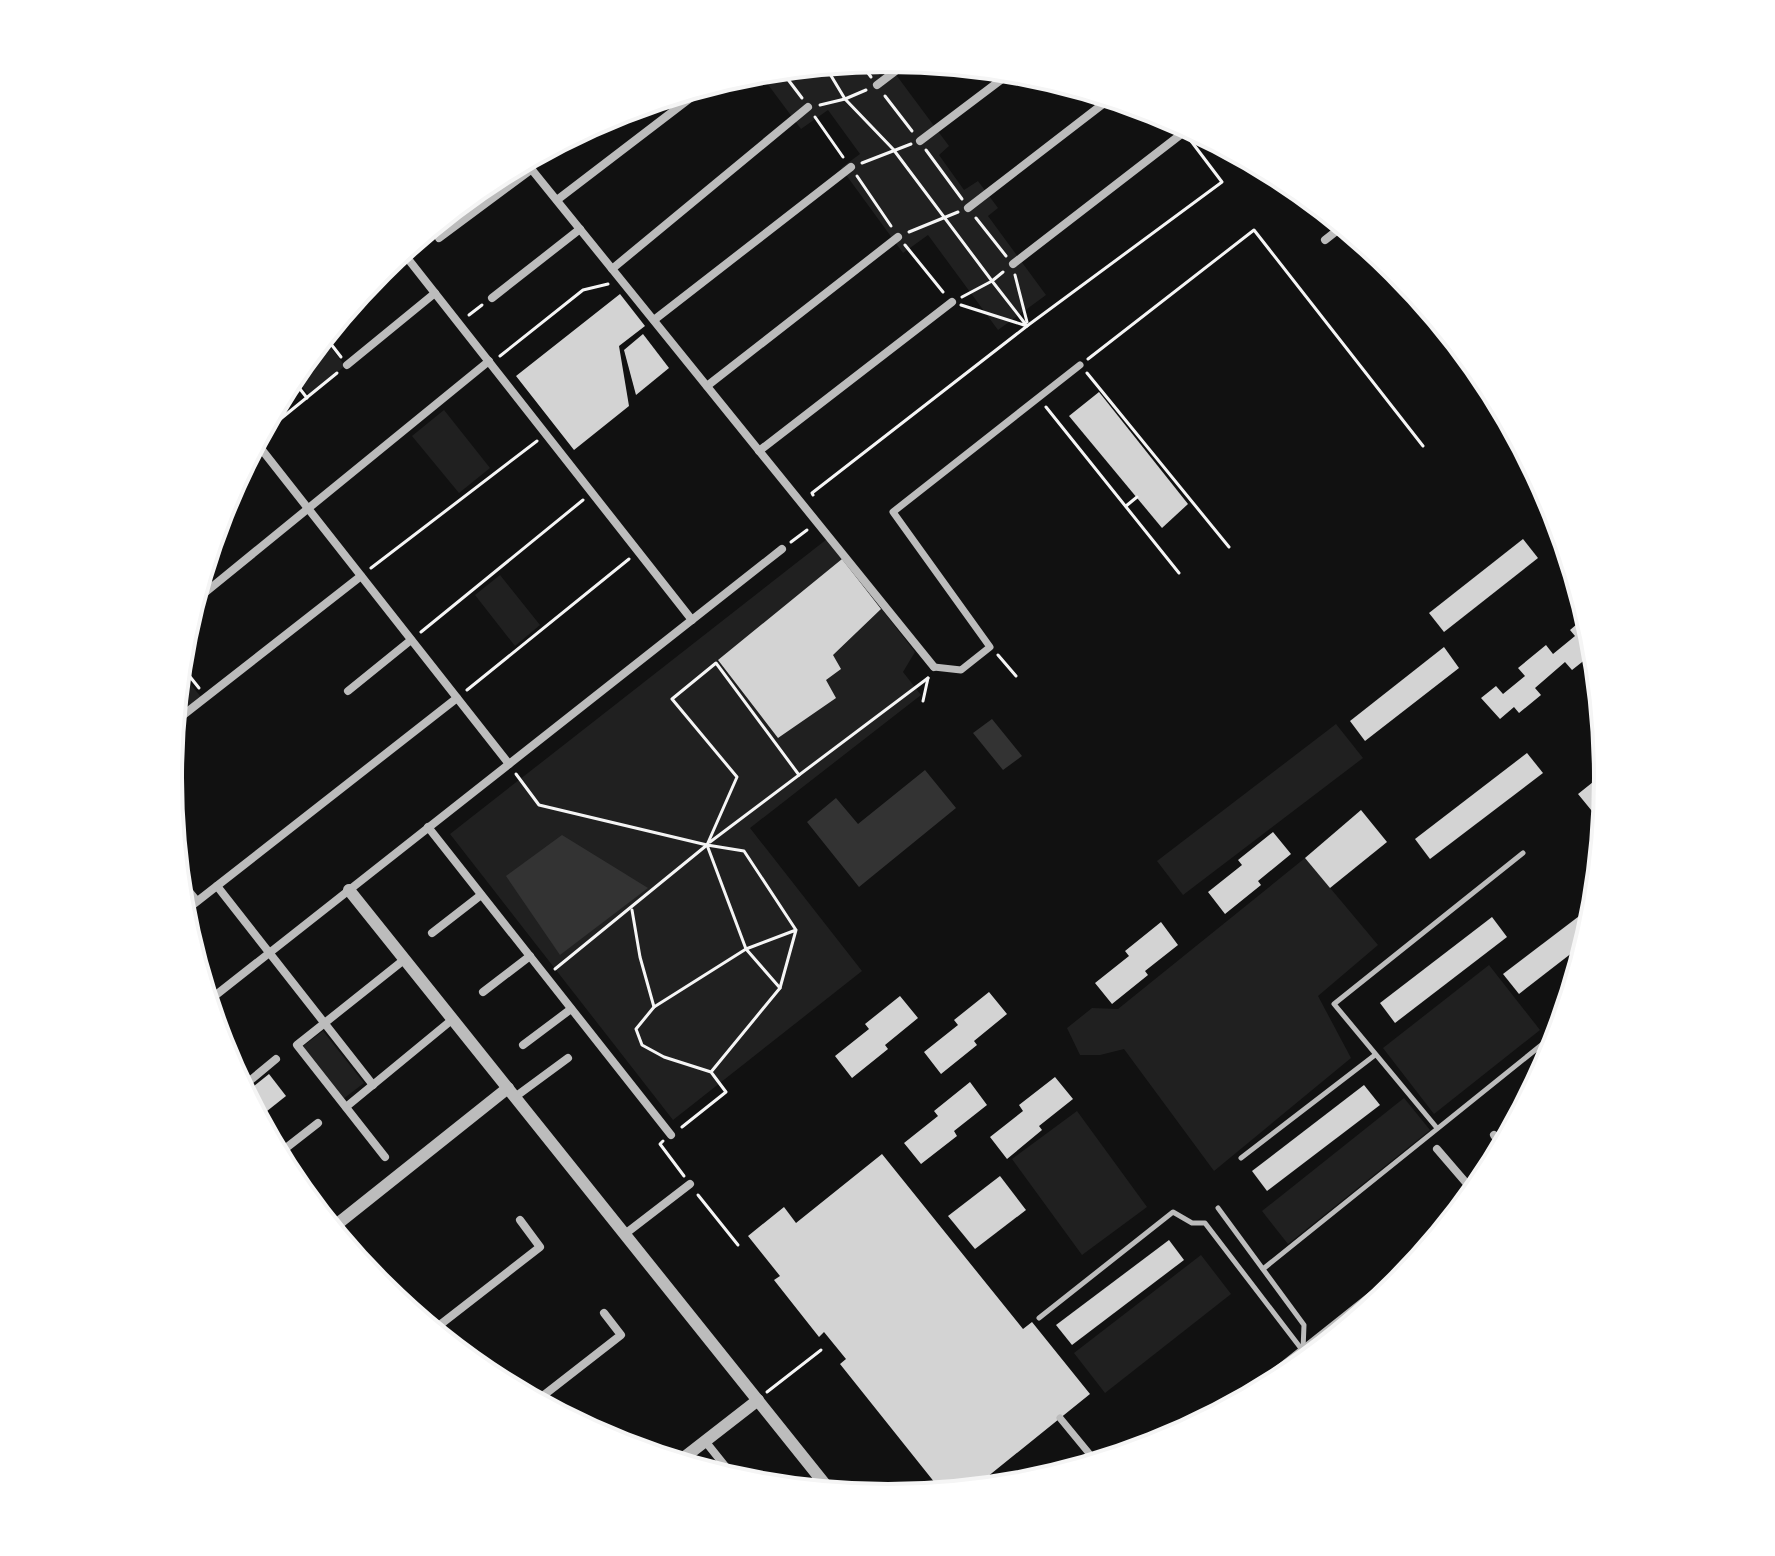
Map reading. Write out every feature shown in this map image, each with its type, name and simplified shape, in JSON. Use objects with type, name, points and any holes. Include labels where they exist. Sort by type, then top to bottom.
[{"type":"street","points":[[877,85],[894,72]]},
{"type":"street","points":[[920,141],[999,81]]},
{"type":"street","points":[[557,200],[685,102]]},
{"type":"street","points":[[968,208],[1101,105]]},
{"type":"street","points":[[612,269],[808,107]]},
{"type":"street","points":[[1013,264],[1179,136]]},
{"type":"street","points":[[654,320],[851,167]]},
{"type":"street","points":[[439,238],[532,169],[934,667],[961,670],[990,647],[893,512],[1080,365]]},
{"type":"street","points":[[492,298],[580,229]]},
{"type":"street","points":[[1325,240],[1335,232]]},
{"type":"street","points":[[707,386],[898,237]]},
{"type":"street","points":[[409,260],[692,620]]},
{"type":"street","points":[[347,365],[435,293]]},
{"type":"street","points":[[759,451],[952,302]]},
{"type":"street","points":[[207,591],[490,362]]},
{"type":"street","points":[[263,449],[509,764]]},
{"type":"street","points":[[216,995],[782,549]]},
{"type":"street","points":[[185,714],[361,576]]},
{"type":"street","points":[[348,691],[411,640]]},
{"type":"street","points":[[193,904],[457,698]]},
{"type":"street","points":[[428,827],[671,1135]]},
{"type":"street","points":[[217,886],[373,1085]]},
{"type":"street","points":[[349,890],[822,1480]]},
{"type":"street","points":[[192,895],[197,901]]},
{"type":"street","points":[[432,933],[481,895]]},
{"type":"street","points":[[483,992],[530,956]]},
{"type":"street","points":[[385,1157],[297,1045],[405,959]]},
{"type":"street","points":[[523,1045],[571,1009]]},
{"type":"street","points":[[346,1107],[453,1019]]},
{"type":"street","points":[[339,1223],[512,1092],[568,1058]]},
{"type":"street","points":[[250,1081],[276,1059]]},
{"type":"street","points":[[286,1148],[318,1123]]},
{"type":"street","points":[[1437,1149],[1466,1183]]},
{"type":"street","points":[[625,1234],[690,1184]]},
{"type":"street","points":[[441,1324],[540,1247],[520,1220]]},
{"type":"street","points":[[544,1395],[621,1335],[604,1313]]},
{"type":"street","points":[[687,1455],[758,1400]]},
{"type":"street","points":[[1060,1418],[1090,1454]]},
{"type":"street","points":[[705,1441],[723,1464]]},
{"type":"lane","points":[[1437,1128],[1334,1004],[1523,853]]},
{"type":"lane","points":[[1263,1269],[1541,1045]]},
{"type":"lane","points":[[1241,1158],[1375,1055]]},
{"type":"lane","points":[[1218,1208],[1304,1325],[1305,1346]]},
{"type":"lane","points":[[1039,1318],[1173,1212],[1192,1223],[1205,1223],[1302,1349]]},
{"type":"path","points":[[868,73],[1013,264],[1027,326]]},
{"type":"path","points":[[831,75],[845,99],[893,149],[946,216],[1027,326]]},
{"type":"path","points":[[788,79],[898,237],[952,302],[1027,326]]},
{"type":"path","points":[[808,107],[845,99],[877,85]]},
{"type":"path","points":[[851,167],[920,141]]},
{"type":"path","points":[[782,549],[817,522],[812,493],[1027,326],[1222,182],[1191,141]]},
{"type":"path","points":[[898,237],[968,208]]},
{"type":"path","points":[[1229,547],[1080,365],[1254,230],[1423,446]]},
{"type":"path","points":[[952,302],[992,281],[1013,264]]},
{"type":"path","points":[[490,362],[583,290],[622,281]]},
{"type":"path","points":[[458,323],[492,298]]},
{"type":"path","points":[[278,422],[347,365],[331,344]]},
{"type":"path","points":[[299,388],[307,398]]},
{"type":"path","points":[[1039,398],[1179,573]]},
{"type":"path","points":[[361,576],[546,434]]},
{"type":"path","points":[[411,640],[592,493]]},
{"type":"path","points":[[1126,506],[1137,497]]},
{"type":"path","points":[[457,698],[638,552]]},
{"type":"path","points":[[990,647],[1016,676]]},
{"type":"path","points":[[780,988],[746,949],[707,845],[737,777],[672,699],[716,663],[799,775]]},
{"type":"path","points":[[189,676],[206,697]]},
{"type":"path","points":[[546,977],[707,845],[928,678],[923,701]]},
{"type":"path","points":[[509,764],[539,805],[744,851],[796,930],[780,988],[711,1072]]},
{"type":"path","points":[[631,907],[640,957],[654,1007]]},
{"type":"path","points":[[671,1135],[726,1092],[711,1072],[664,1057],[642,1045],[636,1029],[654,1007],[746,949],[796,930]]},
{"type":"path","points":[[758,1400],[821,1350]]},
{"type":"shaded area","points":[[877,72],[880,76],[894,72],[949,146],[939,155],[964,190],[978,181],[998,208],[988,216],[1046,295],[998,330],[928,235],[903,253],[841,168],[860,154],[828,110],[801,129],[767,83],[841,74]]},
{"type":"shaded area","points":[[329,345],[345,366],[309,395],[301,385]]},
{"type":"shaded area","points":[[444,410],[490,468],[459,493],[412,436]]},
{"type":"shaded area","points":[[827,539],[915,652],[903,672],[921,695],[750,828],[862,971],[673,1120],[450,834]]},
{"type":"shaded area","points":[[500,575],[540,625],[515,646],[475,595]]},
{"type":"shaded area","points":[[189,682],[201,697],[186,709]]},
{"type":"shaded area","points":[[992,719],[1022,756],[1003,770],[973,733]]},
{"type":"shaded area","points":[[1336,724],[1363,758],[1183,895],[1157,861]]},
{"type":"shaded area","points":[[925,770],[956,808],[859,887],[807,822],[836,798],[858,824]]},
{"type":"shaded area","points":[[562,835],[648,888],[560,955],[506,876]]},
{"type":"shaded area","points":[[1305,858],[1378,945],[1318,996],[1351,1058],[1214,1171],[1124,1049],[1100,1055],[1080,1055],[1067,1028],[1092,1008],[1118,1009]]},
{"type":"shaded area","points":[[1489,965],[1540,1030],[1434,1114],[1383,1048]]},
{"type":"shaded area","points":[[323,1031],[364,1083],[343,1099],[302,1047]]},
{"type":"shaded area","points":[[1404,1098],[1430,1130],[1288,1244],[1262,1211]]},
{"type":"shaded area","points":[[1077,1111],[1147,1207],[1082,1255],[1012,1159]]},
{"type":"shaded area","points":[[1201,1255],[1231,1294],[1105,1393],[1074,1353]]},
{"type":"building","points":[[620,294],[645,326],[619,346],[629,406],[574,450],[516,376]]},
{"type":"building","points":[[643,334],[669,368],[636,395],[624,350]]},
{"type":"building","points":[[1099,392],[1188,504],[1162,528],[1069,416]]},
{"type":"building","points":[[1523,539],[1538,558],[1444,632],[1429,613]]},
{"type":"building","points":[[842,559],[881,609],[833,655],[841,669],[826,680],[836,698],[778,738],[718,660]]},
{"type":"building","points":[[1576,625],[1583,661],[1572,670],[1565,662],[1535,688],[1541,695],[1519,713],[1514,707],[1500,719],[1481,698],[1496,686],[1503,694],[1525,676],[1518,668],[1546,645],[1553,654],[1575,636],[1570,630]]},
{"type":"building","points":[[1444,647],[1459,668],[1365,741],[1350,721]]},
{"type":"building","points":[[1527,753],[1543,773],[1430,859],[1415,839]]},
{"type":"building","points":[[1593,782],[1593,812],[1578,794]]},
{"type":"building","points":[[1361,810],[1387,842],[1330,888],[1305,858]]},
{"type":"building","points":[[1273,832],[1291,854],[1258,881],[1261,885],[1225,914],[1208,892],[1242,865],[1238,860]]},
{"type":"building","points":[[1580,915],[1571,954],[1519,994],[1503,974]]},
{"type":"building","points":[[1492,917],[1507,937],[1395,1023],[1380,1003]]},
{"type":"building","points":[[1161,922],[1178,945],[1145,971],[1148,975],[1112,1004],[1095,983],[1129,956],[1125,951]]},
{"type":"building","points":[[989,992],[1007,1014],[974,1041],[977,1045],[941,1074],[924,1052],[958,1025],[954,1020]]},
{"type":"building","points":[[900,996],[918,1018],[885,1045],[888,1049],[852,1078],[835,1056],[869,1029],[865,1024]]},
{"type":"building","points":[[269,1074],[286,1096],[266,1112],[253,1087]]},
{"type":"building","points":[[1055,1077],[1073,1099],[1039,1126],[1042,1130],[1007,1159],[990,1137],[1023,1111],[1019,1105]]},
{"type":"building","points":[[970,1082],[987,1105],[954,1131],[957,1136],[921,1164],[904,1143],[938,1116],[934,1111]]},
{"type":"building","points":[[1364,1085],[1380,1105],[1267,1191],[1252,1171]]},
{"type":"building","points":[[882,1154],[1023,1329],[1032,1322],[1090,1394],[988,1477],[934,1482],[840,1364],[846,1359],[824,1332],[819,1337],[774,1280],[780,1276],[748,1236],[784,1207],[796,1223]]},
{"type":"building","points":[[1000,1176],[1026,1210],[975,1249],[948,1216]]},
{"type":"building","points":[[1169,1240],[1184,1260],[1072,1345],[1056,1325]]}]
